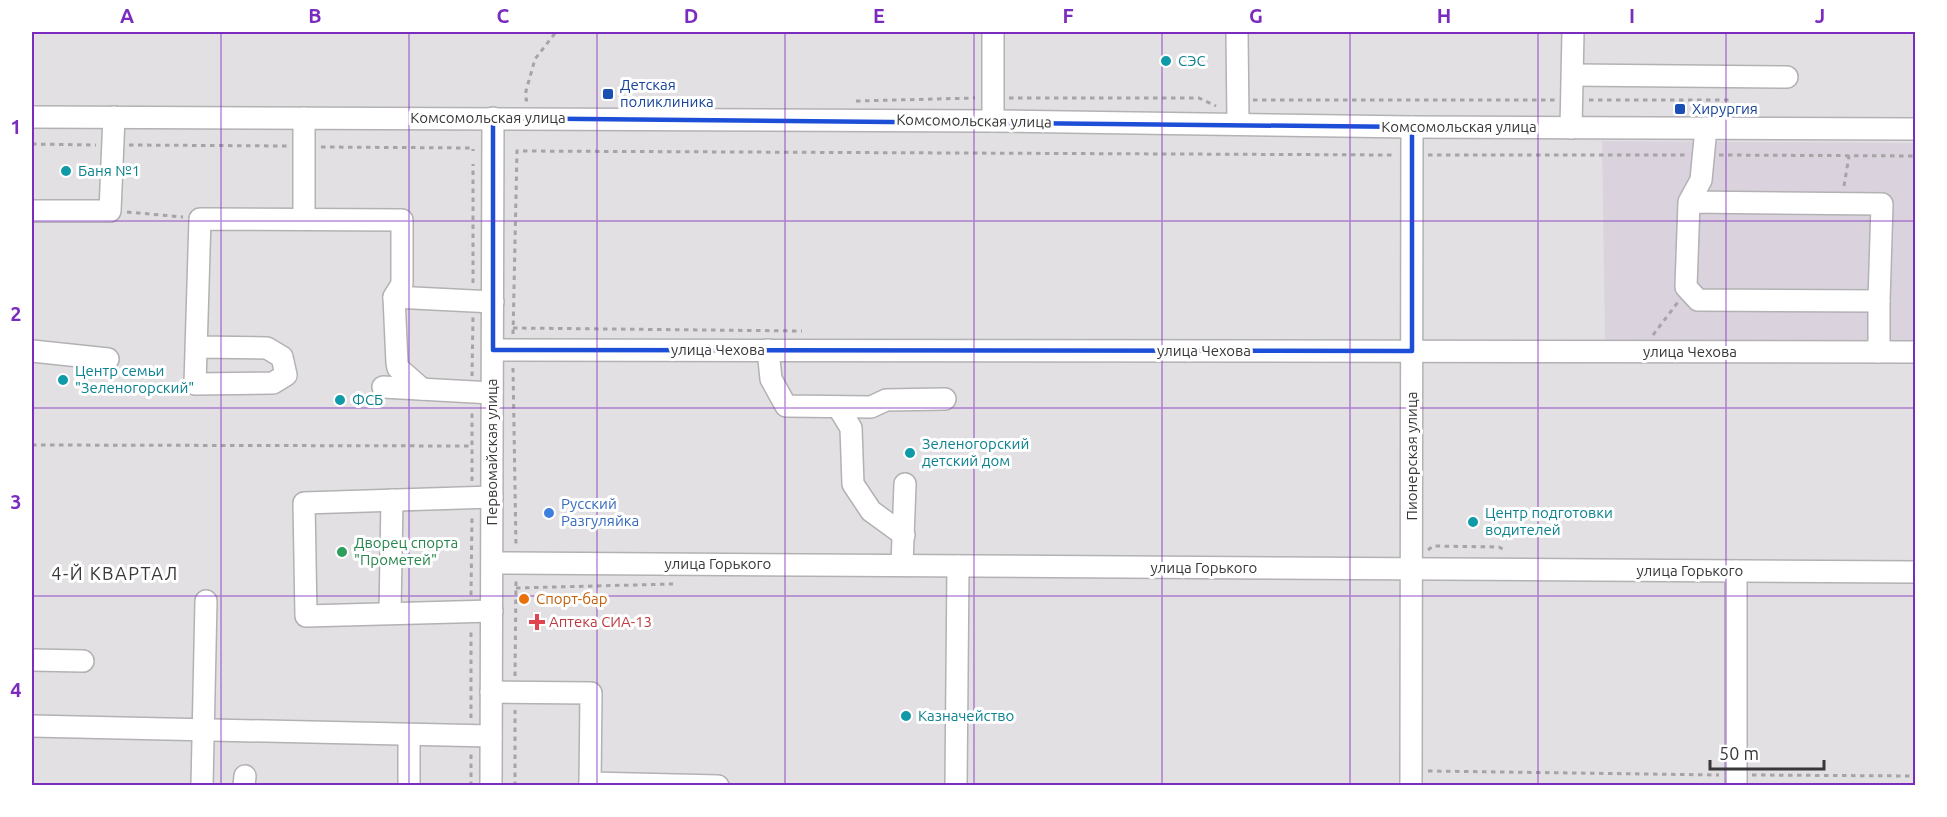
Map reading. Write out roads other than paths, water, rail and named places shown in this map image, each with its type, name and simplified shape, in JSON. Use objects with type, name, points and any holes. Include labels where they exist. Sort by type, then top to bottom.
[{"type":"street","points":[[993,32],[993,121]]},
{"type":"street","points":[[1237,32],[1240,113]]},
{"type":"street","points":[[1571,128],[1573,32]]},
{"type":"street","points":[[1573,75],[1787,77]]},
{"type":"street","name":"Комсомольская улица","points":[[32,117],[993,121],[1240,113],[1412,127],[1916,129]]},
{"type":"street","points":[[32,211],[110,211],[114,117]]},
{"type":"street","points":[[304,118],[304,219]]},
{"type":"street","name":"Первомайская улица","points":[[491,786],[481,736],[492,692],[482,611],[492,563],[482,497],[482,392],[502,350],[483,301],[493,118]]},
{"type":"street","name":"Пионерская улица","points":[[1412,127],[1412,569],[1418,778]]},
{"type":"street","points":[[1706,128],[1701,180],[1689,202],[1686,287],[1691,293],[1698,300],[1879,301]]},
{"type":"street","points":[[1689,202],[1882,204],[1879,352]]},
{"type":"street","points":[[196,347],[200,219],[402,220],[402,284],[394,297],[397,363],[398,368],[422,389]]},
{"type":"street","points":[[394,297],[483,301]]},
{"type":"street","name":"улица Чехова","points":[[502,350],[1916,352]]},
{"type":"street","points":[[768,350],[771,379],[786,406],[871,407],[886,400],[945,399]]},
{"type":"street","points":[[32,351],[108,359]]},
{"type":"street","points":[[383,387],[482,392]]},
{"type":"street","points":[[837,407],[851,428],[853,484],[871,512],[904,535]]},
{"type":"street","points":[[903,566],[905,484]]},
{"type":"street","points":[[482,497],[304,503],[306,616],[482,611]]},
{"type":"street","points":[[390,613],[392,500]]},
{"type":"street","name":"улица Горького","points":[[492,563],[1916,572]]},
{"type":"street","points":[[956,786],[958,566]]},
{"type":"street","points":[[1736,571],[1736,780]]},
{"type":"street","points":[[202,786],[206,601]]},
{"type":"street","points":[[32,660],[83,661]]},
{"type":"street","points":[[492,692],[591,693],[590,784],[718,786]]},
{"type":"street","points":[[32,726],[481,736]]},
{"type":"street","points":[[409,735],[409,786]]},
{"type":"place","name":"СЭС","points":[[1166,61]]},
{"type":"place","name":"Детская поликлиника","points":[[608,94]]},
{"type":"place","name":"Хирургия","points":[[1680,109]]},
{"type":"place","name":"Баня №1","points":[[66,171]]},
{"type":"place","name":"Центр семьи \"Зеленогорский\"","points":[[63,380]]},
{"type":"place","name":"ФСБ","points":[[340,400]]},
{"type":"place","name":"Зеленогорский детский дом","points":[[910,453]]},
{"type":"place","name":"Русский Разгуляйка","points":[[549,513]]},
{"type":"place","name":"Центр подготовки водителей","points":[[1473,522]]},
{"type":"place","name":"Дворец спорта \"Прометей\"","points":[[342,552]]},
{"type":"place","name":"Спорт-бар","points":[[524,599]]},
{"type":"place","name":"Аптека СИА-13","points":[[537,622]]},
{"type":"place","name":"Казначейство","points":[[906,716]]},
{"type":"district","name":"4-Й КВАРТАЛ","points":[[115,574]]}]
